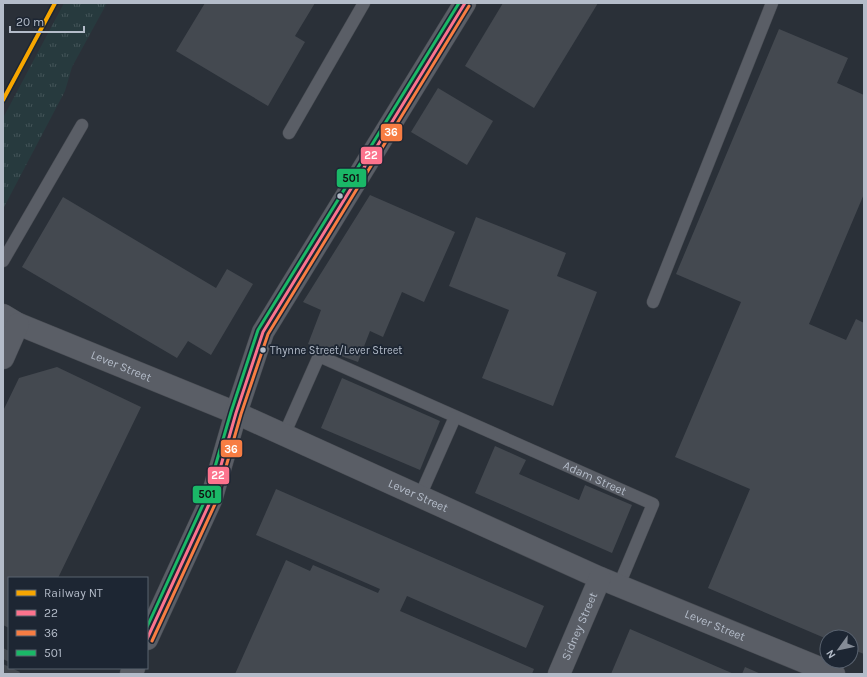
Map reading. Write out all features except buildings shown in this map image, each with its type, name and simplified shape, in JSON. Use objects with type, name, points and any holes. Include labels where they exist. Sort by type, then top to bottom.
[{"type":"street","points":[[148,637],[211,500],[236,413],[263,332],[465,3]]},
{"type":"street","points":[[3,358],[11,320]]},
{"type":"street","name":"Lever Street","points":[[11,320],[236,413],[610,581],[834,674]]},
{"type":"street","name":"Sidney Street","points":[[559,674],[610,581]]},
{"type":"lane","points":[[290,133],[364,3]]},
{"type":"lane","points":[[653,302],[772,3]]},
{"type":"lane","points":[[3,261],[82,125]]},
{"type":"lane","name":"Adam Street","points":[[284,435],[319,356],[653,504],[610,581]]},
{"type":"lane","points":[[420,496],[455,417]]},
{"type":"green space","points":[[64,3],[107,3],[72,67],[65,91],[3,209],[3,118]]},
{"type":"rail line","name":"NT","points":[[3,100],[55,3]]},
{"type":"transit line","name":"501","points":[[148,625],[206,498],[231,412],[258,330],[459,3]]},
{"type":"transit line","name":"22","points":[[148,637],[211,500],[236,413],[263,332],[465,3]]},
{"type":"transit line","name":"36","points":[[152,641],[216,502],[241,414],[268,334],[469,6]]},
{"type":"place","name":"Thynne Street/Lever Street","points":[[263,350]]}]
